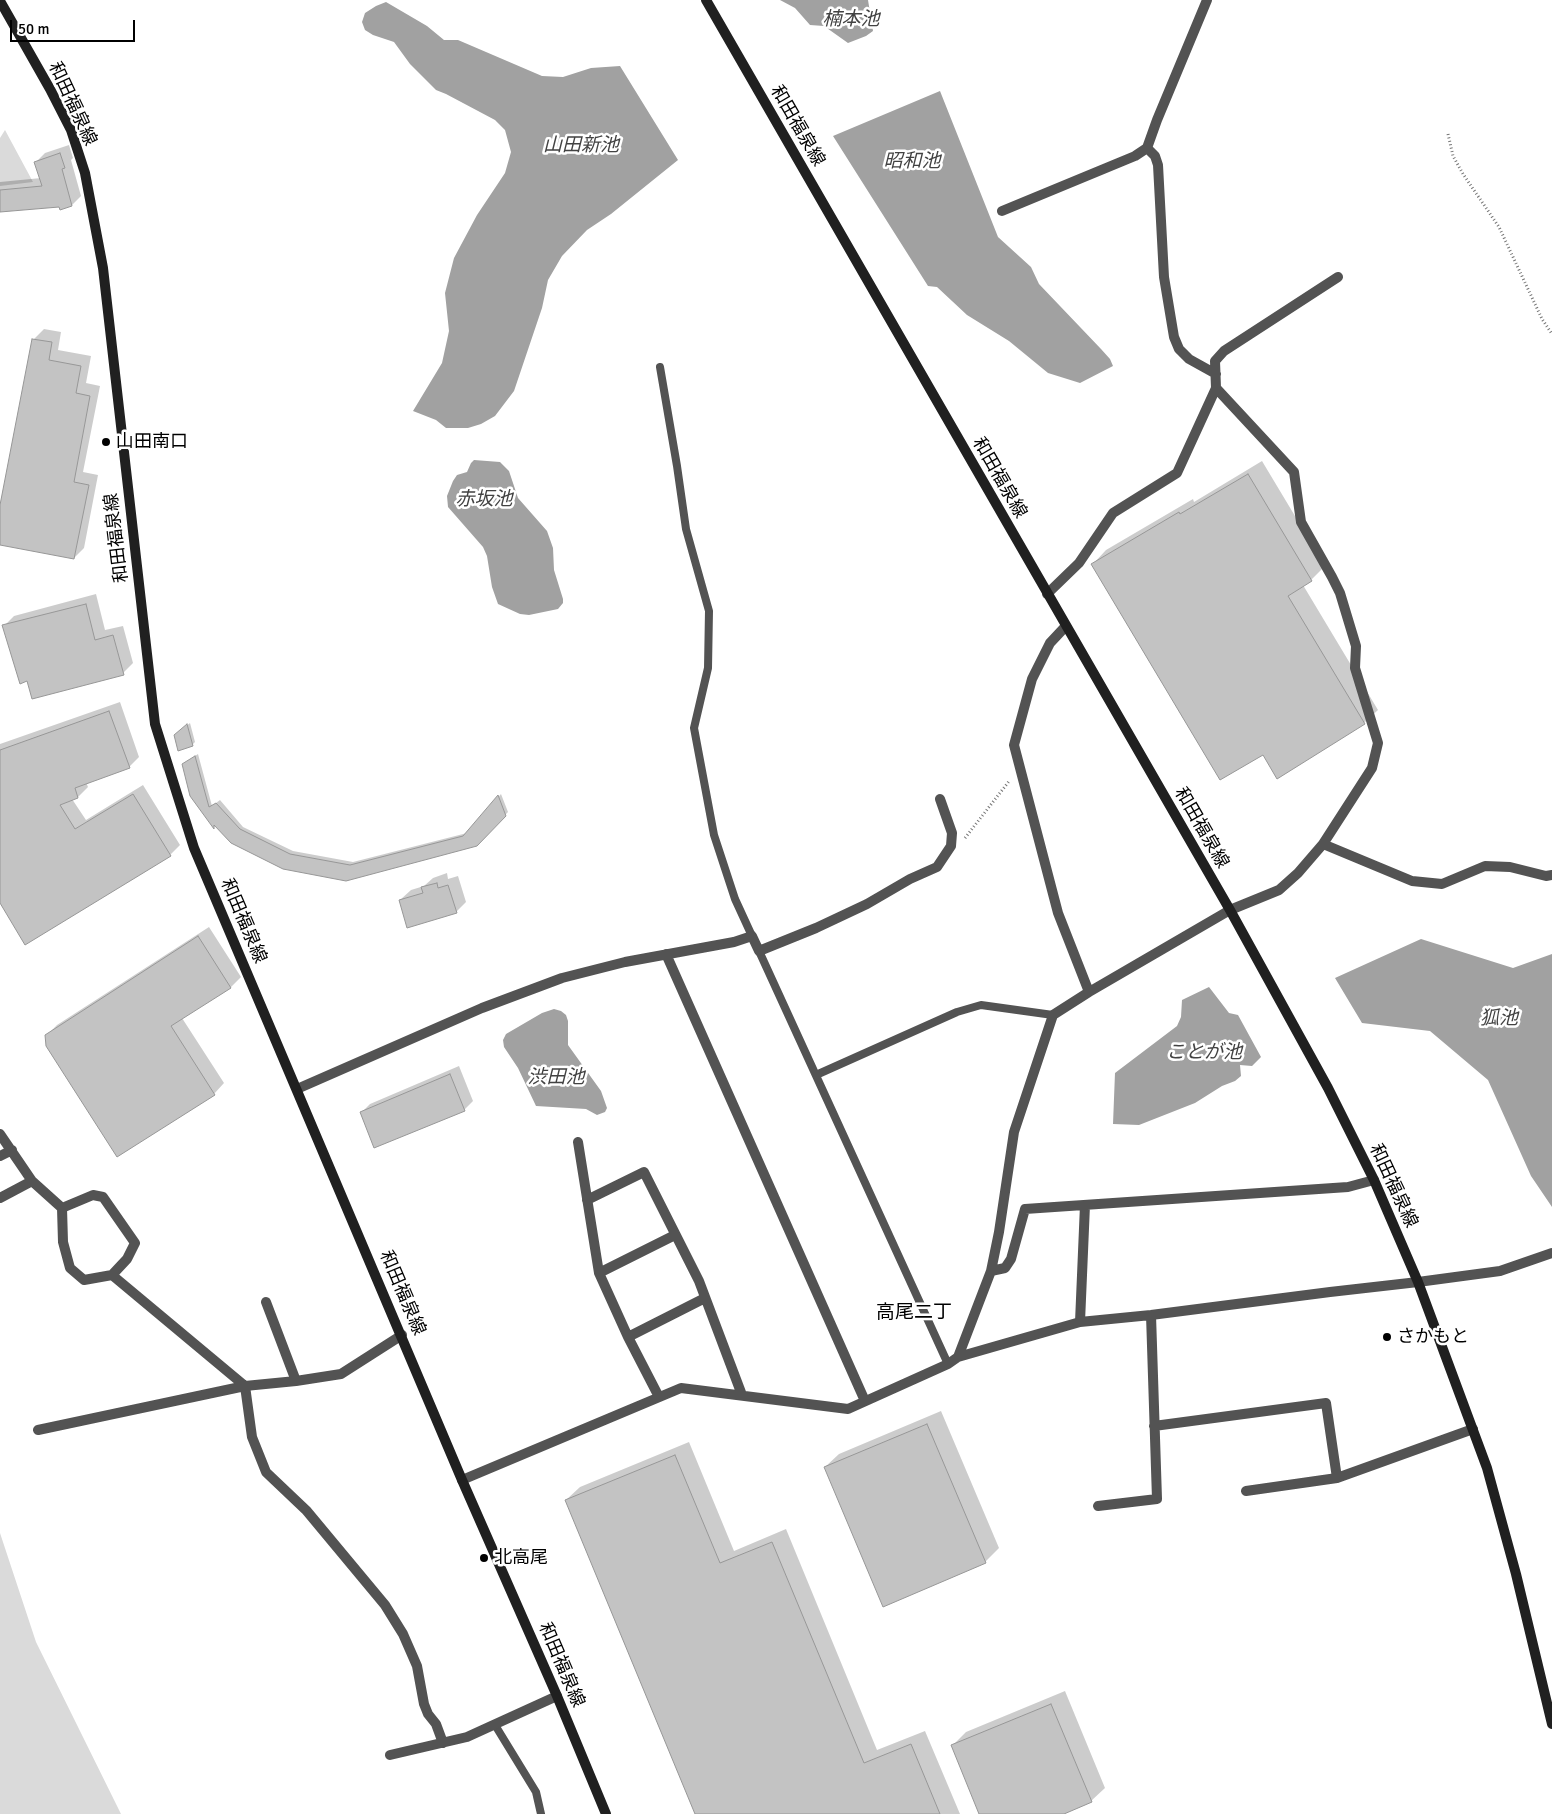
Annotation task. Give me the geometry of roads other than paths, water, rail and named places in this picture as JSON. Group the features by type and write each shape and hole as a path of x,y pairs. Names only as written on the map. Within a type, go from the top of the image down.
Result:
{"main road":[{"name":"和田福泉線","path":"706,0 1230,910 1328,1088 1374,1180 1418,1282 1487,1468 1516,1574 1552,1724"},
{"name":"和田福泉線","path":"0,1 71,130 85,173 103,268 155,724 194,848 606,1814"}],"street":[{"path":"1002,211 1135,156 1147,148 1207,0"},
{"path":"1147,148 1155,156 1158,165 1164,277 1174,337 1179,349 1189,359 1216,374"},
{"path":"1047,594 1079,563 1113,513 1177,473 1216,388 1215,361 1224,351 1338,277"},
{"path":"958,1357 991,1271 999,1232 1014,1132 1053,1015 1230,910 1279,890 1298,873 1322,844 1372,768 1378,742 1355,668 1356,646 1340,593 1301,522 1294,472 1216,388"},
{"path":"1066,627 1050,643 1032,679 1014,745 1058,913 1089,992"},
{"path":"297,1089 482,1008 571,976 666,954 734,942 752,936 759,951 816,928 867,904 910,879 937,867 951,846 952,833 940,799"},
{"path":"1322,844 1412,881 1442,884 1485,866 1510,867 1546,876 1552,874"},
{"path":"666,954 865,1401"},
{"path":"0,1134 32,1181 62,1208 63,1242 70,1268 84,1280 112,1275 127,1259 135,1243 103,1197 93,1195 62,1208"},
{"path":"578,1142 599,1273 628,1337 659,1397"},
{"path":"0,1156 12,1150"},
{"path":"588,1200 644,1172 699,1281 742,1395"},
{"path":"991,1271 1005,1268 1011,1259 1026,1209 1348,1187 1374,1180"},
{"path":"0,1198 32,1181"},
{"path":"1080,1322 1086,1204"},
{"path":"599,1273 675,1235"},
{"path":"462,1480 681,1388 848,1409 948,1364 958,1357 1080,1322 1418,1282 1500,1270 1552,1253"},
{"path":"112,1275 245,1386 252,1437 266,1472 306,1510 389,1612 403,1634 417,1666 424,1704 428,1714 436,1724 443,1743"},
{"path":"628,1337 705,1298"},
{"path":"266,1302 296,1381"},
{"path":"1098,1506 1157,1499 1151,1315"},
{"path":"38,1430 245,1386 341,1374 402,1335"},
{"path":"1154,1426 1326,1403 1337,1478"},
{"path":"1246,1491 1337,1478 1473,1429"},
{"path":"390,1755 467,1737 557,1696"}],"lane":[{"path":"660,367 686,529 709,611 708,668 694,728 714,836 735,899 752,936"},
{"path":"759,951 948,1364"},
{"path":"816,1075 957,1012 981,1005 1053,1015"},
{"path":"494,1725 536,1792 541,1814"}],"water":[{"name":"楠本池","path":"780,0 868,0 873,31 848,43 824,26 810,25 795,8"},
{"name":"山田新池","path":"386,2 427,26 444,40 458,40 542,76 563,77 591,68 620,66 678,160 611,214 587,230 562,256 548,280 542,308 514,391 495,416 481,424 468,428 446,428 436,420 413,411 442,363 449,331 445,293 454,258 477,215 505,173 511,152 505,130 495,120 436,90 410,64 394,42 373,35 365,30 362,22 365,13"},
{"name":"昭和池","path":"940,91 998,237 1031,267 1039,284 1101,349 1110,359 1113,366 1080,383 1048,373 1009,341 967,315 937,287 928,286 833,136"},
{"name":"赤坂池","path":"474,460 500,462 509,471 518,498 547,531 553,548 554,570 563,599 563,603 558,609 529,615 520,614 498,604 492,587 487,556 483,547 448,507 447,496 453,481 457,475 467,472"},
{"name":"狐池","path":"1421,939 1513,968 1552,954 1552,1207 1531,1176 1488,1080 1430,1031 1362,1023 1335,978"},
{"name":"ことが池","path":"1209,987 1229,1013 1238,1015 1261,1057 1252,1066 1240,1065 1241,1076 1195,1103 1139,1125 1113,1124 1115,1073 1177,1026 1181,1017 1182,1000"},
{"name":"渋田池","path":"554,1009 566,1015 568,1021 568,1045 601,1091 607,1108 605,1112 597,1115 586,1109 536,1106 518,1068 504,1047 503,1040 506,1034 542,1013"}],"place":[{"name":"山田南口","path":"106,442"},
{"name":"さかもと","path":"1387,1337"},
{"name":"北高尾","path":"484,1558"}],"district":[{"name":"高尾二丁","path":"914,1313"}]}
